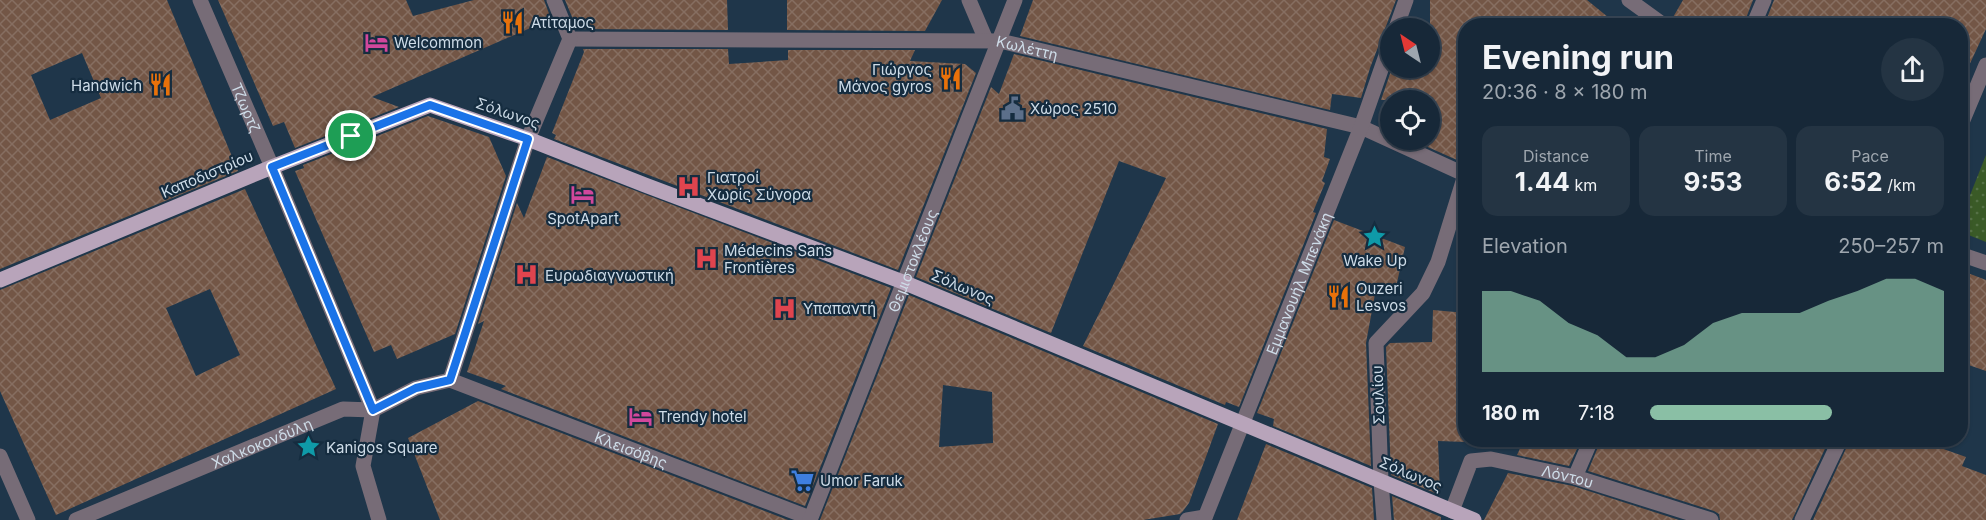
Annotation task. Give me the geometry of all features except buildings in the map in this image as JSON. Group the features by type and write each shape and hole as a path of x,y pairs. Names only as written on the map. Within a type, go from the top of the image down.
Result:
{"main road":[{"name":"Καποδιστρίου","path":"0,280 272,167 430,105"},
{"name":"Σόλωνος","path":"430,105 528,139 903,282 1474,520"}],"street":[{"name":"Τζωρτζ","path":"200,0 373,410"},
{"path":"450,380 528,139 570,39 554,0"},
{"path":"969,0 993,40"},
{"name":"Θεμιστοκλέους","path":"810,519 903,282 993,40 1015,0"},
{"path":"1400,18 1406,0"},
{"path":"1629,0 1654,18"},
{"path":"1756,18 1764,0"},
{"name":"Κωλέττη","path":"570,39 993,40 1361,127 1458,172"},
{"path":"1968,108 1986,65"},
{"name":"Εμμανουήλ Μπενάκη","path":"1205,519 1241,423 1361,127 1380,73"},
{"name":"Σουλίου","path":"1384,520 1376,342 1423,293 1438,262 1458,198"},
{"path":"1968,257 1986,263"},
{"name":"Χαλκοκονδύλη","path":"76,520 343,409 373,410 416,388 450,380"},
{"name":"Κλεισόβης","path":"450,380 810,519"},
{"path":"373,410 363,466 380,520"},
{"path":"1575,477 1588,447"},
{"path":"1802,520 1837,447"},
{"path":"0,456 28,520"},
{"name":"Λόντου","path":"1452,511 1472,462 1491,459 1575,477 1711,520"},
{"path":"1187,520 1205,519"}],"green space":[{"path":"1986,155 1986,242 1968,235 1968,200"}],"place":[{"name":"Ατίταμος","path":"513,22"},
{"name":"Welcommon","path":"376,42"},
{"name":"Γιώργος Μάνος gyros","path":"950,78"},
{"name":"Handwich","path":"160,85"},
{"name":"Χώρος 2510","path":"1012,108"},
{"name":"Γιατροί Χωρίς Σύνορα","path":"689,186"},
{"name":"SpotApart","path":"583,194"},
{"name":"Wake Up","path":"1375,236"},
{"name":"Médecins Sans Frontières","path":"706,259"},
{"name":"Ευρωδιαγνωστική","path":"527,275"},
{"name":"Ouzeri Lesvos","path":"1338,297"},
{"name":"Υπαπαντή","path":"785,308"},
{"name":"Trendy hotel","path":"640,416"},
{"name":"Kanigos Square","path":"308,447"},
{"name":"Umor Faruk","path":"802,480"}],"route":[{"path":"430,105 528,139 450,380 416,388 373,410 272,167 351,136 430,105"}]}
